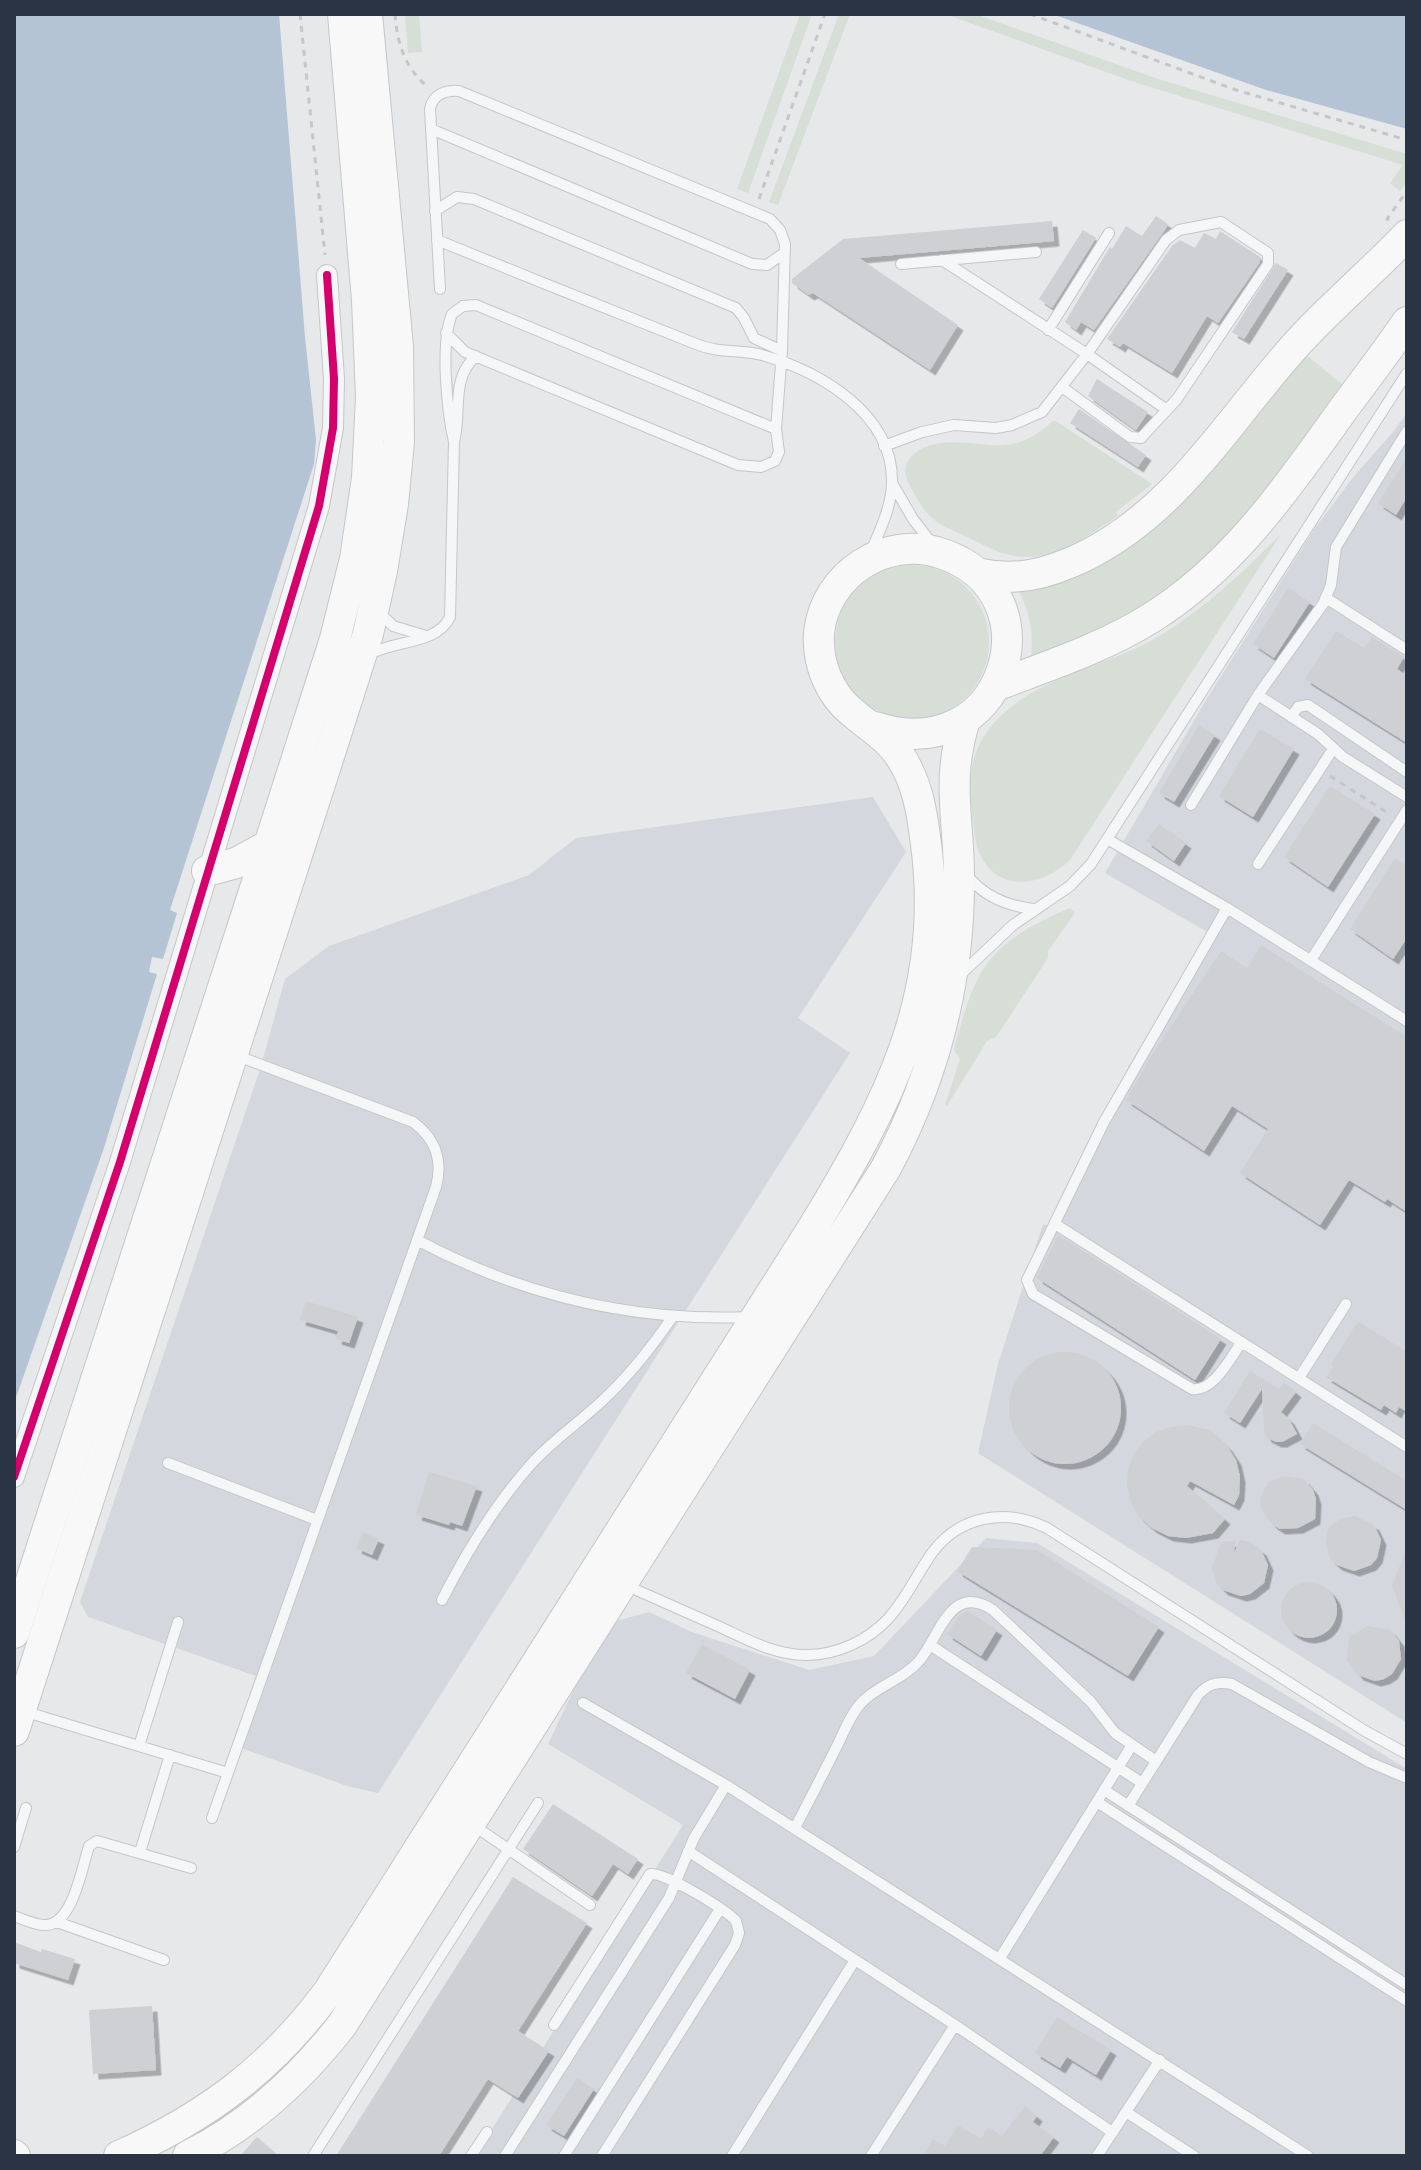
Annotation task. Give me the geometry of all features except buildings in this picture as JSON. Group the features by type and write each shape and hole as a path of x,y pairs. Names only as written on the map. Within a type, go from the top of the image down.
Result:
{"main road":[{"path":"17,1721 330,753 374,607 393,504 400,394 397,331 357,27"},
{"path":"14,1633 335,639 362,519 371,410 357,27"},
{"path":"977,573 996,598 1006,627 1005,657 987,699 965,720 921,735 905,735 875,727 850,711 840,701 825,675 819,646 822,617 834,590 854,569 866,561 902,549 939,552 977,573 992,577 1024,578 1055,570 1105,545 1138,523 1169,496 1399,229"},
{"path":"995,686 1121,635 1177,601 1201,581 1243,541 1279,498 1407,322"},
{"path":"330,753 321,748 318,735 333,683 335,639"},
{"path":"188,2156 255,2114 293,2081 327,2045 356,2005 874,1189 903,1137 938,1046 952,983 959,921 959,863 953,779 956,749 965,720"},
{"path":"119,2156 182,2125 224,2098 263,2067 313,2012 342,1971 839,1184 880,1110 914,1023 929,935 930,883 918,797 906,766 875,727"},
{"path":"207,871 236,863 269,845"},
{"path":"903,1137 893,1140 885,1132 899,1105 920,1048 926,1012 926,961"}],"street":[{"path":"14,1477 120,1162 319,506 327,471 334,402 327,275"}],"lane":[{"path":"440,289 431,129 431,104 439,95 459,91 770,219 783,236 784,253 782,356 776,429 779,452 775,461 761,467 746,468 476,356 458,347 446,333"},
{"path":"431,129 752,264 767,265 784,253"},
{"path":"435,211 457,197 474,199 736,308 750,334 840,391 871,422 884,446 892,483 913,519 939,552"},
{"path":"884,446 922,432 954,425 996,428 1012,425 1042,412 1087,354 1169,236 1179,230 1217,222 1229,225 1268,253 1268,264 1167,410 1144,436 1137,440 1062,387"},
{"path":"1048,330 1109,233"},
{"path":"437,240 707,349 782,356"},
{"path":"901,264 1036,252"},
{"path":"942,260 1167,410"},
{"path":"454,442 449,416 446,333 452,314 457,309 476,305 776,429"},
{"path":"740,352 748,345 750,334"},
{"path":"359,661 381,648 443,628 451,610 454,442 459,383 464,368 476,356"},
{"path":"952,983 1034,909 1082,876 1407,373"},
{"path":"1191,805 1258,695 1326,598 1336,547 1407,431"},
{"path":"866,561 882,523 892,483"},
{"path":"1326,598 1407,650"},
{"path":"374,607 393,626 426,636"},
{"path":"1258,695 1407,797"},
{"path":"1291,717 1298,707 1308,705 1407,772"},
{"path":"1258,864 1333,749"},
{"path":"1311,960 1407,810"},
{"path":"1107,839 1227,908 1407,1021"},
{"path":"959,863 982,891 998,901 1034,909"},
{"path":"1227,908 1104,1122 1028,1274 1028,1285 1038,1297 1192,1389 1202,1390 1210,1384 1242,1342"},
{"path":"212,1818 436,1187 439,1166 434,1146 413,1122 233,1054"},
{"path":"1055,1224 1407,1447"},
{"path":"417,1240 482,1272 552,1296 624,1311 673,1316 755,1317"},
{"path":"1299,1378 1346,1304"},
{"path":"442,1600 489,1519 522,1475 555,1440 628,1375 673,1316"},
{"path":"168,1463 317,1520"},
{"path":"623,1585 763,1647 792,1654 822,1654 852,1645 877,1629 898,1607 939,1544 959,1528 996,1516 1022,1518 1047,1528 1365,1731 1407,1754"},
{"path":"795,1828 861,1703 911,1669 950,1612 960,1604 971,1601 983,1604 1091,1702 1115,1733 1156,1761"},
{"path":"139,1746 178,1622"},
{"path":"930,1645 1142,1783"},
{"path":"1128,1806 1198,1695 1213,1683 1222,1682 1232,1684 1369,1762 1407,1778"},
{"path":"583,1703 795,1828 1308,2156"},
{"path":"17,1721 139,1746 228,1773"},
{"path":"1000,1958 1132,1745"},
{"path":"140,1852 170,1755"},
{"path":"505,2156 676,1883 688,1851 726,1785"},
{"path":"1104,1790 1407,1985"},
{"path":"1097,1802 1407,2001"},
{"path":"313,2156 538,1803"},
{"path":"14,1847 26,1808"},
{"path":"471,1824 590,1905"},
{"path":"14,1916 45,1925 57,1922 66,1913 91,1844 101,1840 191,1868"},
{"path":"688,1851 955,2025 1112,2132"},
{"path":"554,2025 647,1877 658,1873 736,1921 738,1939 602,2156"},
{"path":"564,2156 720,1909"},
{"path":"57,1922 164,1960"},
{"path":"732,2156 855,1960"},
{"path":"871,2156 955,2025"},
{"path":"1097,2156 1160,2060"},
{"path":"1126,2112 1194,2156"},
{"path":"471,2156 487,2132"}],"path":[{"path":"300,14 327,275"},
{"path":"395,14 399,45 405,60 414,74 439,95"},
{"path":"754,212 825,14"},
{"path":"1030,14 1236,90 1407,140"},
{"path":"1399,229 1387,219 1407,191"},
{"path":"1320,769 1400,821"}],"shaded area":[{"path":"405,14 419,14 422,52 408,53"},
{"path":"800,14 812,14 748,193 737,189"},
{"path":"839,14 850,14 778,205 769,202"},
{"path":"945,14 975,14 1158,79 1407,154 1407,182 1400,191 1390,183 1403,165 1131,81"},
{"path":"1305,354 1349,390 1251,513 1184,579 1150,603 1091,634 1031,655 1030,621 1018,590 1051,585"},
{"path":"1407,413 1407,1723 978,1453 998,1364 1043,1224 1049,1226 1130,1064 1209,933 1105,873 1206,700 1315,528"},
{"path":"1054,420 1152,484 1116,512 1118,516 1065,548 1030,557 994,550 933,519 908,483 906,465 921,449 957,442 1013,444 1032,437"},
{"path":"1281,534 1070,860 1059,869 1034,880 1021,882 997,875 979,852 971,797 973,762 989,729 1005,712 1043,687 1149,642 1185,619 1251,564"},
{"path":"912,565 942,571 967,587 983,612 989,642 983,672 967,697 942,713 912,719 882,713 857,697 841,672 835,642 841,612 857,587 882,571"},
{"path":"873,797 906,852 798,1018 850,1053 378,1793 347,1786 233,1745 256,1676 88,1617 80,1602 261,1066 285,979 329,946 529,875 576,838"},
{"path":"1070,908 1075,913 1048,951 1048,958 996,1037 987,1041 945,1105 960,1059 954,1050 979,977 1003,946 1020,933"},
{"path":"986,1538 1037,1543 1407,1769 1407,2156 475,2156 683,1825 548,1744 594,1647 616,1621 649,1612 692,1632 809,1670 874,1656"}],"water":[{"path":"14,14 279,14 316,440 314,464 170,910 177,913 163,959 152,957 149,972 157,974 103,1151 14,1403"},
{"path":"1052,14 1407,14 1407,129 1266,90"}],"cycle path":[{"path":"14,1477 120,1162 319,506 333,428 334,379 327,275"}]}
